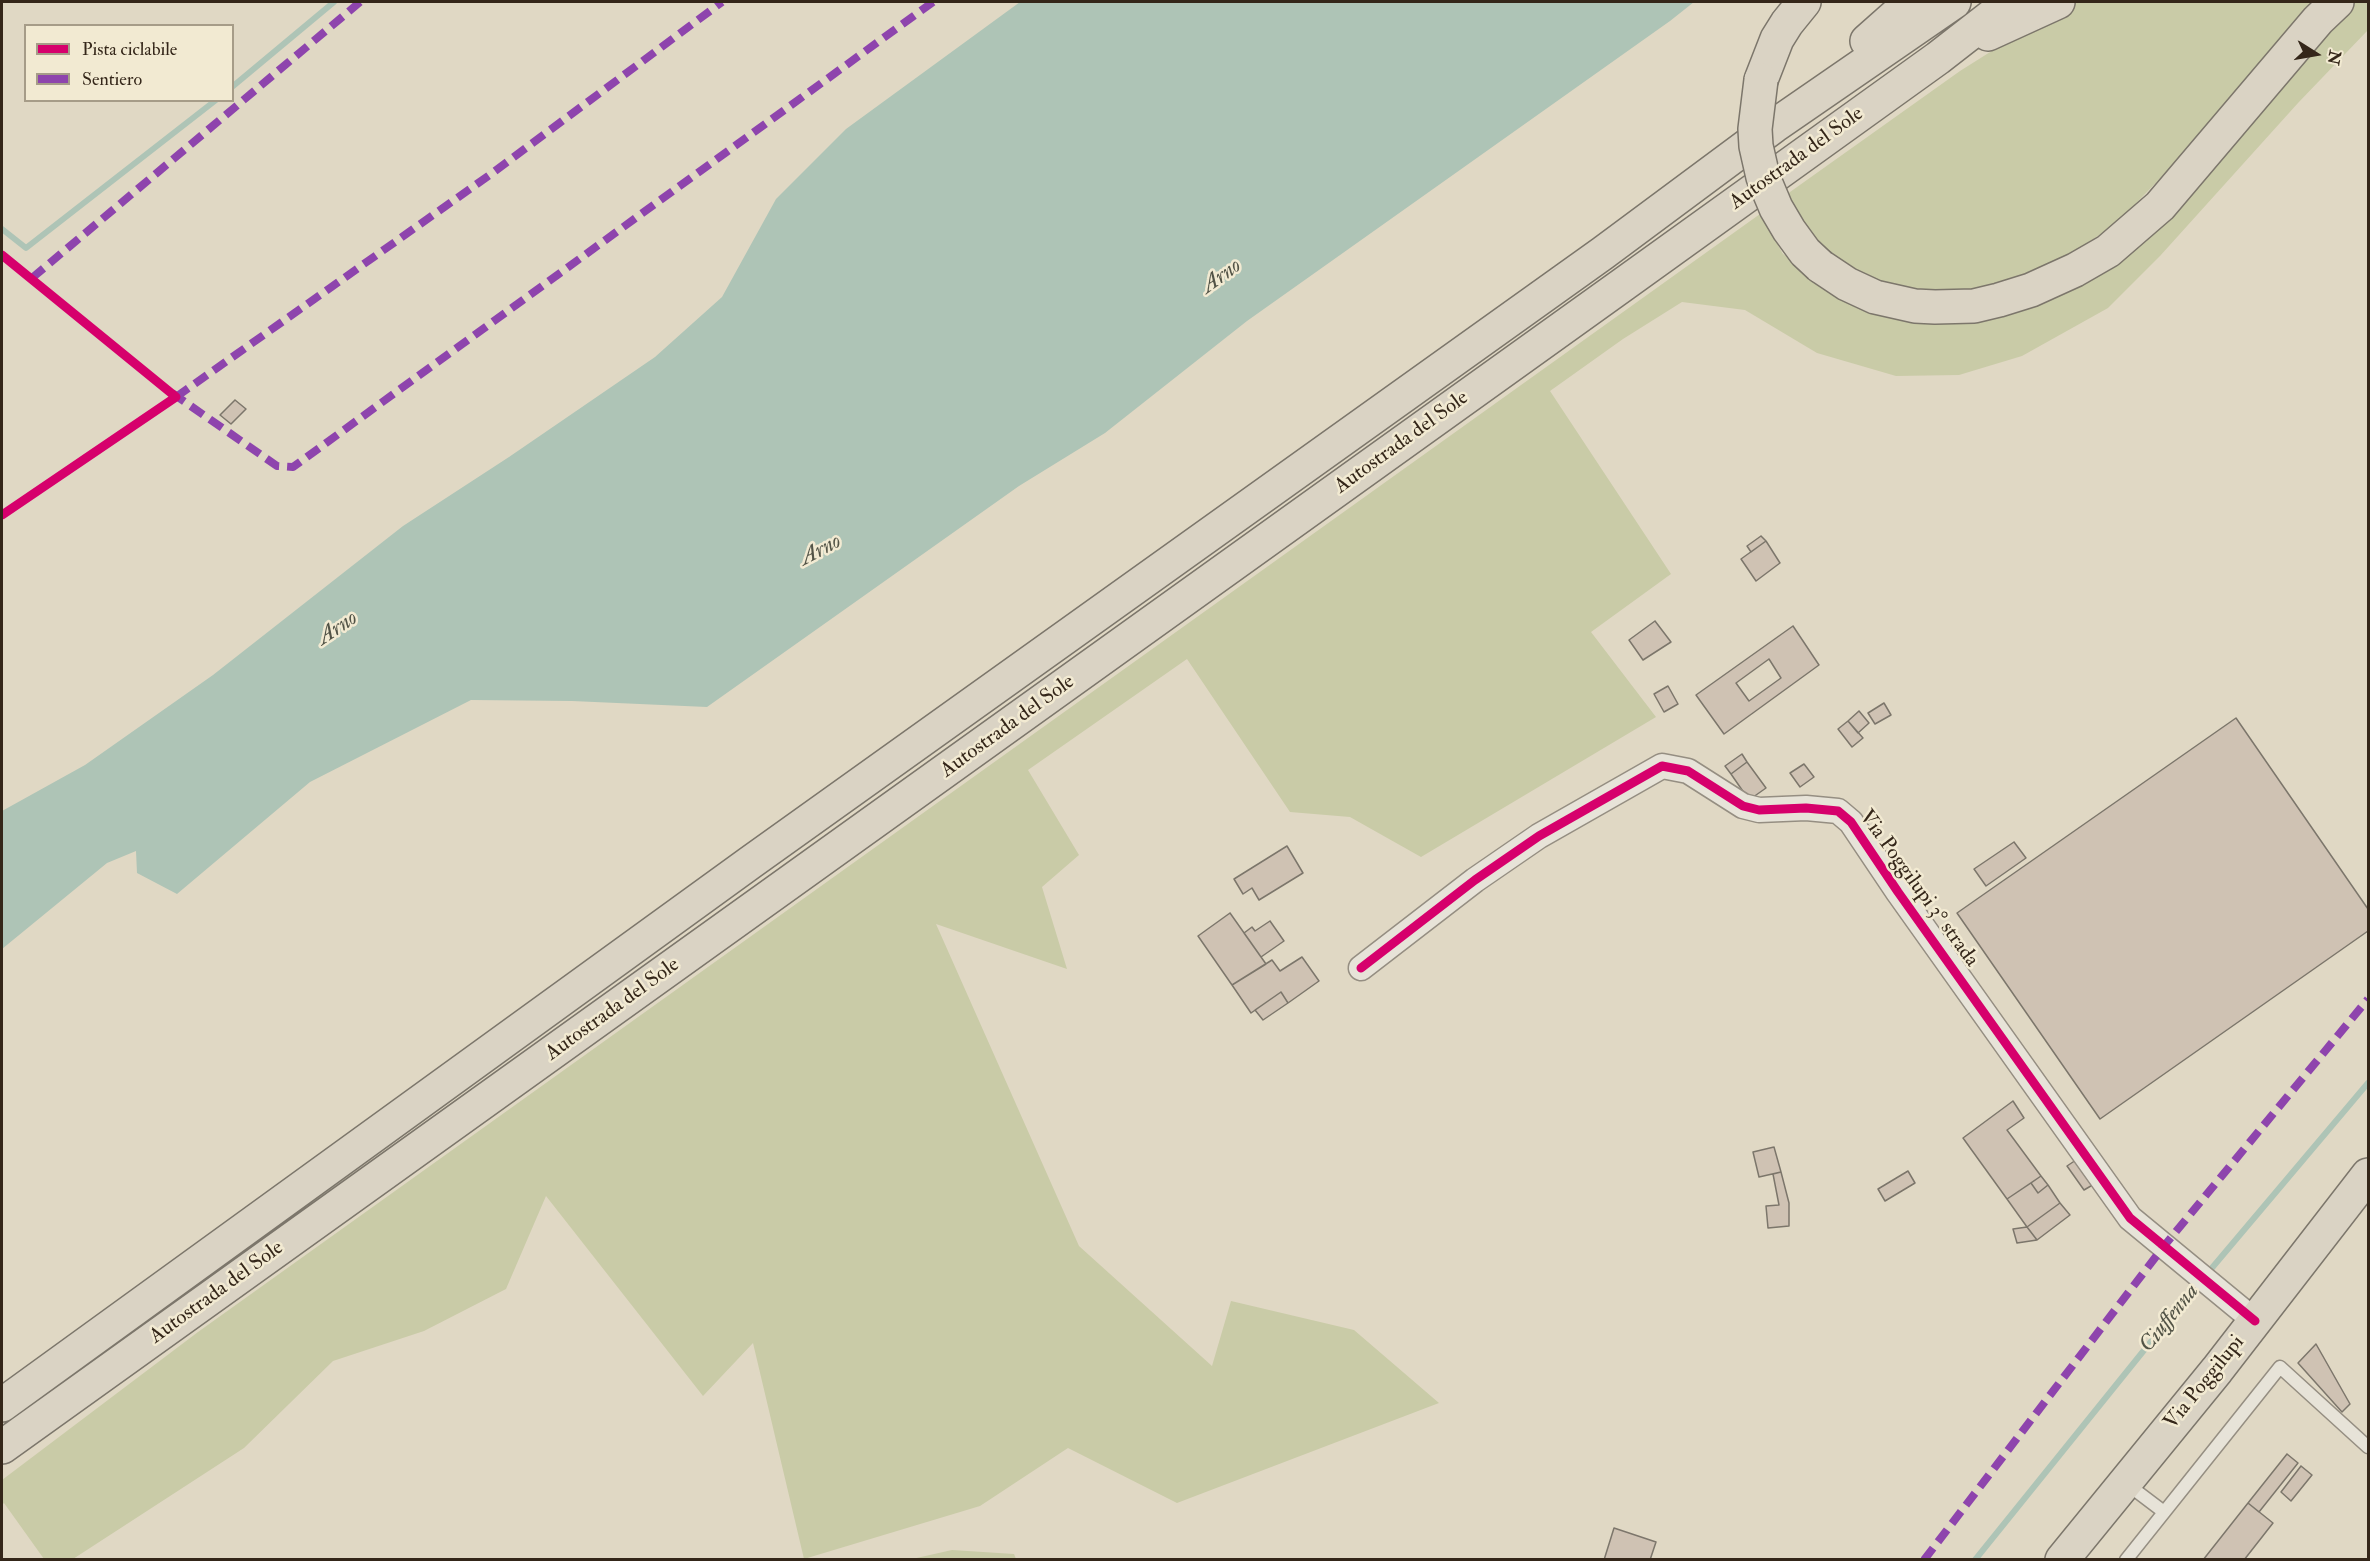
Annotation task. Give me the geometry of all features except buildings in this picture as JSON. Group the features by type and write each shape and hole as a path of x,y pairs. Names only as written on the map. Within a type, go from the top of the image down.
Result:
{"main road":[{"path":"1804,2 1787,22 1777,39 1761,80 1755,129 1756,146 1763,177 1785,225 1805,252 1820,266 1847,284 1875,297 1935,308 1974,306 2031,290 2075,270 2108,251 2160,206 2318,20 2337,2"},
{"path":"1774,126 1911,2"},
{"name":"Autostrada del Sole","path":"2,1405 751,862 1603,254 1774,126 1954,2"},
{"name":"Autostrada del Sole","path":"2,1447 1938,58 2010,2"},
{"path":"1938,58 2058,2"},
{"name":"Via Poggilupi","path":"2062,1560 2125,1482 2247,1313 2368,1175"}],"street":[{"name":"Via Poggilupi 3° strada","path":"1361,968 1475,880 1539,836 1662,766 1688,771 1743,806 1758,810 1806,808 1838,811 1851,822 1898,892 2130,1218 2247,1313"}],"lane":[{"path":"2126,1560 2280,1367 2368,1447"},
{"path":"2125,1482 2164,1512"}],"green space":[{"path":"2076,2 2318,2 2273,48 2172,166 2117,223 2059,262 1973,293 1923,295 1885,286 1839,263 1807,236 1783,197 1960,71 2052,13"},
{"path":"2354,2 2368,2 2368,30 2298,103 2160,256 2108,308 2022,356 1959,375 1896,376 1817,353 1745,310 1682,302 1623,339 1550,391 1671,574 1591,632 1656,717 1421,857 1350,817 1290,812 1187,659 1028,770 1079,855 1042,887 1067,969 936,924 1079,1246 1212,1366 1231,1301 1354,1330 1439,1403 1177,1503 1068,1448 980,1506 804,1559 753,1343 703,1396 546,1196 506,1289 424,1331 333,1361 244,1448 73,1559 44,1559 4,1503 2,1505 2,1480 198,1332 1760,214 1783,254 1832,291 2047,295 2279,83"},
{"path":"952,1550 1014,1554 1016,1559 912,1559"}],"water":[{"name":"Arno","path":"1020,2 1694,2 1247,321 1105,433 1019,486 707,707 572,701 471,700 310,782 177,894 137,873 136,851 107,863 2,949 2,811 85,765 213,675 403,526 655,357 722,297 776,199 846,129"}],"waterway":[{"path":"234,85 334,2"},
{"path":"2,229 26,248 213,102"},
{"name":"Ciuffenna","path":"2206,1275 2368,1083"},
{"name":"Ciuffenna","path":"1975,1560 2199,1282"}],"marked path":[{"path":"32,278 360,2"},
{"path":"176,397 491,174 722,2"},
{"path":"172,393 277,466 293,467 933,2"},
{"path":"1924,1560 2164,1246 2368,999"}],"cycle path":[{"path":"2,255 176,397 2,515"},
{"path":"1361,968 1475,880 1539,836 1662,766 1688,771 1743,806 1759,810 1806,808 1838,811 1851,822 1898,892 2130,1218 2255,1321"}]}
